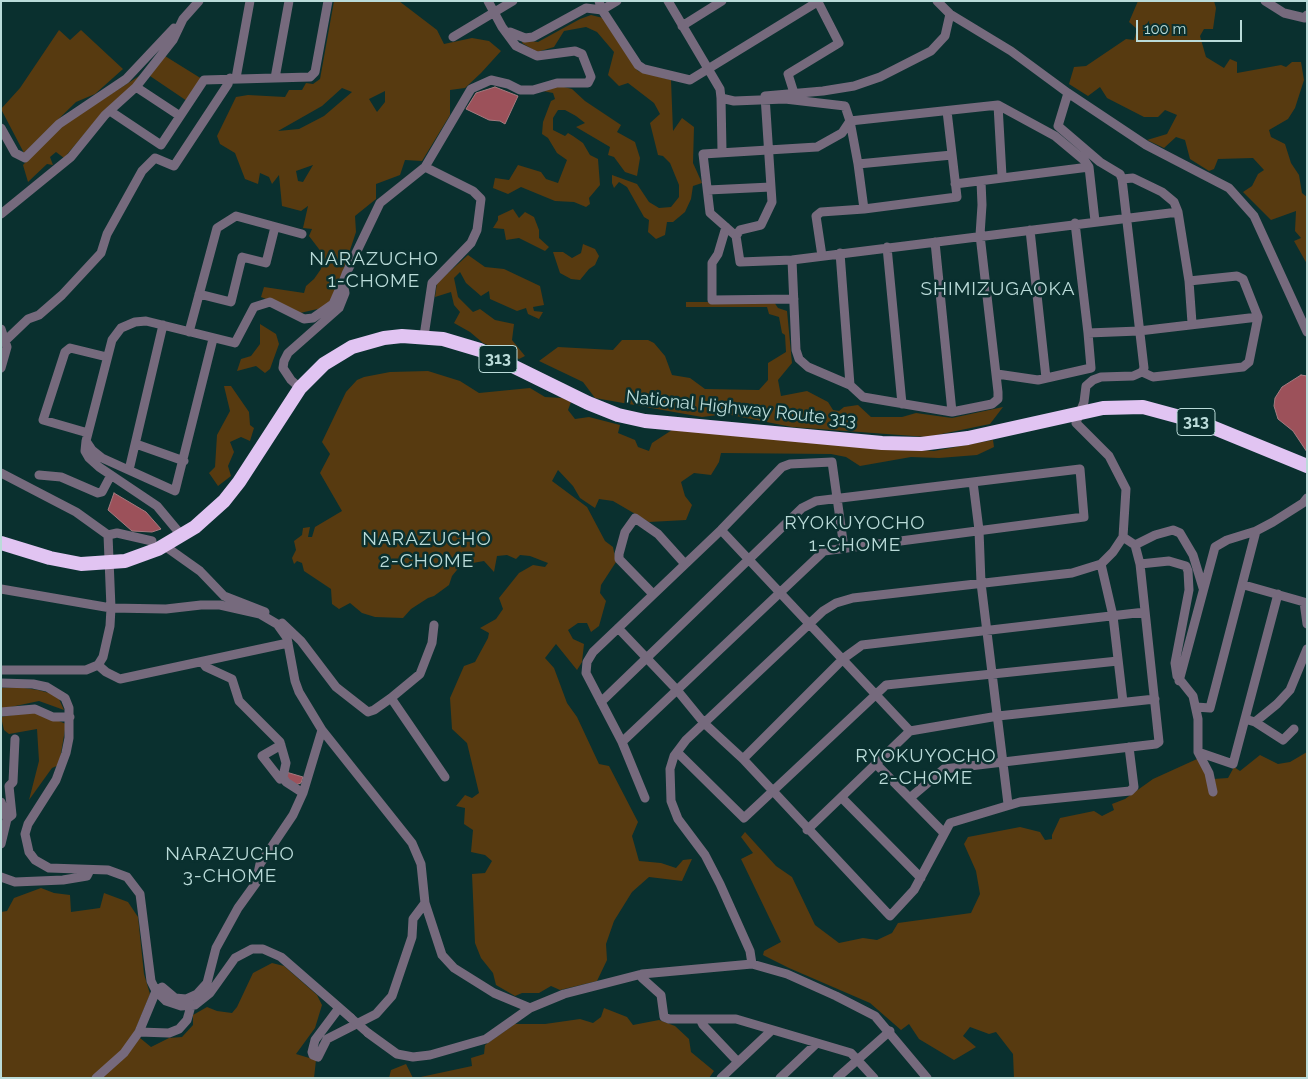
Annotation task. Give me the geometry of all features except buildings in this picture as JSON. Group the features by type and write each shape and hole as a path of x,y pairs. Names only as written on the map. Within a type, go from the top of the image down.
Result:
{"highway":[{"name":"National Highway Route 313","path":"1,543 67,562 110,563 143,556 182,536 210,515 239,482 300,388 324,364 352,347 384,338 424,336 443,339 480,350 588,403 618,415 645,421 882,443 921,444 968,438 1079,412 1103,408 1128,407 1158,410 1202,424 1307,466"}],"street":[{"path":"1,214 71,157 110,111 136,87 172,40 183,19 199,1"},
{"path":"155,158 174,166 233,78 250,1"},
{"path":"275,78 289,1"},
{"path":"5,341 28,319 39,315 62,295 101,252 107,234 142,170 155,158 204,80 310,77 315,72 328,1"},
{"path":"300,388 291,380 283,368 288,353 335,313 342,302 346,274 380,203 425,167 471,89 491,80 508,84 520,90 533,90 557,83 588,83 591,77 582,54 575,51 537,56 516,46 488,1"},
{"path":"453,37 513,1"},
{"path":"507,33 510,32 525,38 533,37 586,8 617,1"},
{"path":"668,1 720,89 722,98 722,151"},
{"path":"682,26 722,1"},
{"path":"937,1 950,14 1011,51 1068,93 1146,145 1229,188 1254,216 1307,332"},
{"path":"1266,1 1284,13 1305,18 1307,15"},
{"path":"601,6 638,65 644,69 690,80 708,71 818,2 839,43 788,74 794,93"},
{"path":"736,236 740,230 761,225 772,202 765,96 823,91 854,86 880,77 923,56 941,42 950,14"},
{"path":"1,128 15,153 25,158 59,124 126,79 174,28 178,29"},
{"path":"136,87 180,116"},
{"path":"752,964 750,952 720,884 705,855 678,819 671,801 670,769 677,752 686,740 809,624 836,603 853,598 1072,573 1101,564 1114,552 1123,536 1126,488 1109,456 1078,428 1076,423 1086,386 1093,380 1101,377 1133,376 1142,372 1144,368 1122,179 1120,174 1100,162 1058,126 1068,93"},
{"path":"722,98 734,101 785,99 844,106 850,121 864,209"},
{"path":"850,121 998,106 1054,136 1084,161 1089,167 1095,221"},
{"path":"998,106 1002,176"},
{"path":"110,111 162,145"},
{"path":"822,256 816,216 821,212 957,198 946,111"},
{"path":"850,121 842,133 817,147 722,151 703,154 710,213 736,236 740,262 792,260 1075,223 1178,212"},
{"path":"858,164 952,155"},
{"path":"424,336 432,283 472,243 477,230 481,199 473,191 425,167"},
{"path":"955,184 1002,176 1089,167"},
{"path":"1122,179 1133,178 1162,192 1174,202 1178,212 1189,281 1192,323"},
{"path":"792,260 799,359 808,367 850,385 863,397 952,412 992,404 998,399 980,235 981,181"},
{"path":"708,190 771,187"},
{"path":"189,332 217,228 236,216 302,234"},
{"path":"996,374 1038,380 1091,368 1075,223"},
{"path":"199,294 231,302 242,257 266,263 275,227"},
{"path":"726,227 718,254 712,264 712,300 794,299"},
{"path":"1030,230 1046,378"},
{"path":"935,242 952,412"},
{"path":"887,247 902,404"},
{"path":"840,254 850,385"},
{"path":"1142,372 1154,378 1243,367 1249,362 1258,317 1243,279 1237,276 1189,281"},
{"path":"182,536 157,506 111,475 89,458 85,451 112,340 128,324 146,321 235,343 254,307 270,302 304,319 313,318 333,304 340,288 344,286"},
{"path":"1088,333 1139,331 1192,323 1258,317"},
{"path":"129,470 163,325"},
{"path":"1,329 7,347 1,368"},
{"path":"107,357 70,348 65,352 43,420 87,437 92,450 102,458 175,492 213,339"},
{"path":"136,444 184,461"},
{"path":"645,798 622,742 586,673 587,662 593,652 721,530 775,473 790,464 832,462 844,548"},
{"path":"602,702 802,508 816,501 1080,469 1084,517 824,551 622,742"},
{"path":"1,473 76,512 108,535 117,533 152,541"},
{"path":"39,475 61,477 98,493 102,492 111,475"},
{"path":"973,482 979,530 981,584 1008,804"},
{"path":"1179,681 1215,547 1227,540 1256,531 1295,508 1307,498"},
{"path":"653,594 619,559 621,543 625,532 635,518 658,534 685,564"},
{"path":"721,530 876,692 910,731"},
{"path":"1135,546 1155,535 1173,530 1180,532 1193,555 1204,589"},
{"path":"1196,707 1210,708 1244,585 1256,531"},
{"path":"1,670 86,670 98,665 103,657 110,626 108,535"},
{"path":"911,797 944,769 1156,744 1159,742 1140,564 1135,546 1123,536"},
{"path":"169,549 200,571 224,596 256,606 278,619 301,641 336,687 368,712 391,698 420,674 432,643 434,625"},
{"path":"1140,564 1169,561 1186,566 1188,571 1189,590 1175,663 1179,681 1193,696 1196,707 1198,752 1209,774 1213,792"},
{"path":"1101,564 1112,616 1123,702"},
{"path":"1244,585 1304,602 1307,624"},
{"path":"1,588 111,608 166,609 220,605 260,614 283,630 288,644 295,681 322,730 412,843 421,864 425,903 442,955 454,968 494,993 530,1008"},
{"path":"1198,752 1233,764 1278,594"},
{"path":"743,759 844,658 862,645 1145,612"},
{"path":"618,628 677,690 704,723 773,790 807,830 890,916 914,890 922,878 950,824 1008,804 1130,791 1134,787 1129,747"},
{"path":"98,665 106,672 120,679 288,644"},
{"path":"1255,722 1277,704 1290,690 1307,649"},
{"path":"677,752 744,818 876,692 886,686 1118,661"},
{"path":"203,663 206,667 232,678 239,700 255,718 262,721 281,745 286,763 283,777 286,782 302,793"},
{"path":"1,684 33,684 58,692 65,698 69,708 70,738 62,766 48,796 28,824 26,842 29,852 42,865 57,870 108,870 127,877 140,894 151,981 156,991 166,1001 174,1005 191,1006 202,1001 235,958 252,948 262,949 281,957 389,1050 413,1057 486,1039 530,1008 564,994 642,974 752,964 774,969 836,996 875,1016 927,1078"},
{"path":"391,698 444,777"},
{"path":"807,830 877,765 910,731 998,716 1155,699"},
{"path":"1,712 35,709 53,717 70,717"},
{"path":"1245,719 1255,722 1283,740 1294,729"},
{"path":"96,1078 124,1053 139,1032 156,991 162,987 175,998 186,999 197,994 207,983 216,948 238,908 256,883 260,864 293,815 322,730"},
{"path":"7,819 12,815 9,786 13,782 15,739"},
{"path":"281,745 262,756 280,779 283,777"},
{"path":"877,765 911,797 944,833"},
{"path":"842,798 922,878"},
{"path":"1,802 7,819 1,844"},
{"path":"1,877 15,882 64,880 87,876 90,870"},
{"path":"339,1008 315,1040 313,1056 318,1057 327,1039 376,1014 392,996 412,937 413,919 425,903"},
{"path":"642,974 642,978 660,995 664,1017 669,1019 736,1019 852,1053 874,1078"},
{"path":"139,1032 169,1033 179,1029 187,1020 191,1006"},
{"path":"700,1019 703,1025 738,1062"},
{"path":"721,1078 772,1030"},
{"path":"837,1078 890,1032"},
{"path":"780,1078 817,1044"}],"shaded area":[{"path":"334,1 399,1 437,30 444,44 472,38 489,41 501,51 465,88 450,90 450,115 422,161 405,160 400,175 376,184 376,199 355,216 356,232 337,289 329,303 322,308 300,313 261,297 264,287 304,293 306,286 321,269 322,253 309,236 312,229 303,228 308,206 301,211 282,206 279,175 272,184 269,177 260,173 258,184 245,179 235,153 220,144 217,136 236,97 248,95 285,97 289,90 302,90 306,83 313,84 320,79","holes":["342,88 352,92 324,116 299,129 278,131 322,106","385,91 385,102 377,112 369,99","313,165 303,182 298,181 296,171"]},
{"path":"1138,1 1214,1 1216,8 1213,29 1204,29 1200,36 1206,57 1224,68 1230,59 1237,62 1237,73 1281,65 1286,67 1292,62 1301,62 1304,80 1295,108 1288,119 1269,130 1271,137 1285,144 1291,163 1299,175 1302,193 1307,197 1307,264 1294,241 1301,238 1295,231 1296,211 1271,220 1243,192 1252,186 1258,174 1264,170 1253,158 1218,159 1214,169 1209,171 1190,159 1185,140 1176,137 1164,148 1147,140 1167,134 1177,115 1165,110 1158,117 1144,117 1107,98 1100,87 1088,96 1069,84 1074,67 1086,66 1126,39 1134,40 1137,29 1129,22"},
{"path":"591,15 603,18 638,71 671,80 673,131 682,118 694,127 693,163 702,183 693,186 691,199 685,212 673,222 667,222 665,235 656,239 648,232 649,220 644,217 627,187 619,182 614,188 612,183 612,175 637,184 649,202 659,208 671,207 679,197 679,185 670,163 663,156 658,155 650,123 660,114 654,103 628,83 619,86 608,75 614,52 597,32 586,27 564,31 554,47 537,52 522,43 523,40 538,42"},
{"path":"59,30 70,40 81,30 123,69 95,94 76,102 24,153 1,109 20,88"},
{"path":"165,56 202,79 187,101 150,76"},
{"path":"144,73 133,87 102,113 64,158 56,152 50,157 53,165 47,164 28,182 23,165 59,127"},
{"path":"560,86 572,89 585,101 621,125 617,132 635,142 640,158 637,176 625,172 614,157 608,155 610,147 576,127 585,123 565,110 558,110 553,118 553,130 565,136 568,133 573,136 583,143 590,155 598,159 600,185 589,198 590,204 586,207 574,202 555,201 521,187 508,194 493,188 495,178 509,180 518,165 541,172 546,179 558,183 567,160 557,153 548,138 542,134 543,122 551,101 555,99 553,93 543,91"},
{"path":"495,87 518,96 505,124 500,121 489,120 466,109 476,93"},
{"path":"513,209 519,218 525,212 534,217 539,230 539,238 549,247 545,251 519,238 506,240 504,229 493,228 498,220 498,216"},
{"path":"583,244 595,249 599,256 595,265 580,280 571,279 560,273 553,252 563,252 572,258 581,253"},
{"path":"468,255 485,267 504,269 540,286 544,305 533,307 534,311 543,312 539,319 528,314 526,308 517,311 490,299 489,291 481,296 466,283 460,272 454,278 458,297 473,312 480,309 495,320 514,324 512,340 525,356 519,359 483,343 470,332 454,323 460,312 454,305 451,292 435,297 437,283"},
{"path":"686,302 774,302 778,308 787,311 792,363 778,380 781,396 807,391 828,402 833,410 839,411 844,407 858,405 871,417 902,417 916,413 952,418 1003,407 990,424 927,437 792,427 726,414 702,417 595,398 583,382 539,361 558,347 613,350 622,340 648,340 654,343 665,356 672,375 690,378 705,389 759,390 768,380 768,363 786,352 785,335 782,333 779,317 769,314 767,307 686,307"},
{"path":"260,324 276,334 279,344 270,369 265,373 256,366 237,371 241,359 251,356 260,344"},
{"path":"428,371 460,381 479,393 530,388 545,397 562,398 571,402 568,410 575,419 589,417 620,425 618,433 635,440 638,447 649,451 652,443 672,430 934,451 993,440 994,447 977,455 939,458 911,457 860,466 846,457 831,454 721,453 719,462 711,475 694,473 681,482 685,496 692,505 686,520 649,522 613,501 599,499 595,508 580,498 573,486 558,470 552,481 587,507 605,541 613,547 616,562 601,585 600,593 606,601 599,626 591,632 587,623 578,623 568,630 573,639 584,644 582,662 577,670 556,644 545,658 554,668 567,703 577,717 599,764 609,766 638,822 632,836 639,861 661,863 676,868 683,860 692,859 682,881 649,877 632,892 614,921 606,944 607,960 597,981 560,990 551,986 539,993 522,993 515,996 496,985 493,973 481,958 475,943 472,874 485,873 492,861 485,855 471,852 473,830 464,824 465,808 456,806 465,795 472,798 479,793 467,743 452,729 450,698 464,666 475,662 488,638 489,633 480,628 496,619 503,609 499,598 519,573 533,565 545,567 548,563 530,556 520,555 516,559 507,555 497,556 494,572 484,561 461,565 452,576 449,585 411,609 403,618 375,617 362,613 350,603 339,609 332,604 331,589 304,571 302,563 297,561 294,564 292,558 296,550 294,541 302,535 303,528 310,527 308,537 312,537 315,527 342,511 320,473 330,454 322,442 346,392 357,380 364,377 390,372"},
{"path":"1301,375 1307,376 1307,452 1293,431 1278,419 1274,406 1275,398 1282,387"},
{"path":"224,386 231,386 249,412 250,425 254,428 250,441 241,437 230,442 234,452 228,466 231,476 218,486 209,473 215,467 217,435 230,411"},
{"path":"114,493 146,512 161,529 152,532 132,531 108,510"},
{"path":"17,687 53,694 59,699 64,710 39,701 1,709 1,688"},
{"path":"35,711 66,724 59,765 52,768 29,800 39,761 37,729 9,734 4,730 1,717"},
{"path":"1307,752 1307,1078 1014,1078 1013,1054 996,1032 989,1034 970,1027 963,1036 976,1047 954,1060 919,1039 909,1024 901,1030 870,1003 763,955 764,951 781,942 741,859 753,853 741,837 745,832 776,866 792,877 815,925 839,943 863,938 877,940 892,933 898,923 971,913 980,894 976,871 964,844 968,837 1020,827 1040,832 1045,840 1052,839 1060,818 1094,811 1102,816 1114,810 1112,804 1125,799 1153,779 1197,759 1213,779 1228,778 1234,767 1240,771 1260,755 1278,764 1290,762"},
{"path":"286,772 303,777 301,783 295,785 287,781"},
{"path":"41,888 54,893 70,895 71,912 100,908 104,893 128,902 138,917 144,974 150,994 134,1033 151,1047 169,1038 182,1037 193,1025 193,1015 207,1007 217,1011 232,1013 237,1007 253,973 272,963 284,966 317,995 322,1005 315,1028 296,1054 316,1060 314,1078 1,1078 1,912 7,911 14,898"},
{"path":"604,1008 627,1017 633,1025 659,1020 675,1026 689,1039 691,1052 714,1071 709,1078 416,1078 472,1066 471,1058 484,1054 485,1045 515,1024 545,1024 580,1019 593,1023 601,1017"},
{"path":"406,1064 413,1078 389,1078 391,1070"}],"district":[{"name":"NARAZUCHO 1-CHOME","path":"374,270"},
{"name":"SHIMIZUGAOKA","path":"998,289"},
{"name":"RYOKUYOCHO 1-CHOME","path":"855,534"},
{"name":"NARAZUCHO 2-CHOME","path":"427,550"},
{"name":"RYOKUYOCHO 2-CHOME","path":"926,767"},
{"name":"NARAZUCHO 3-CHOME","path":"230,865"}]}
